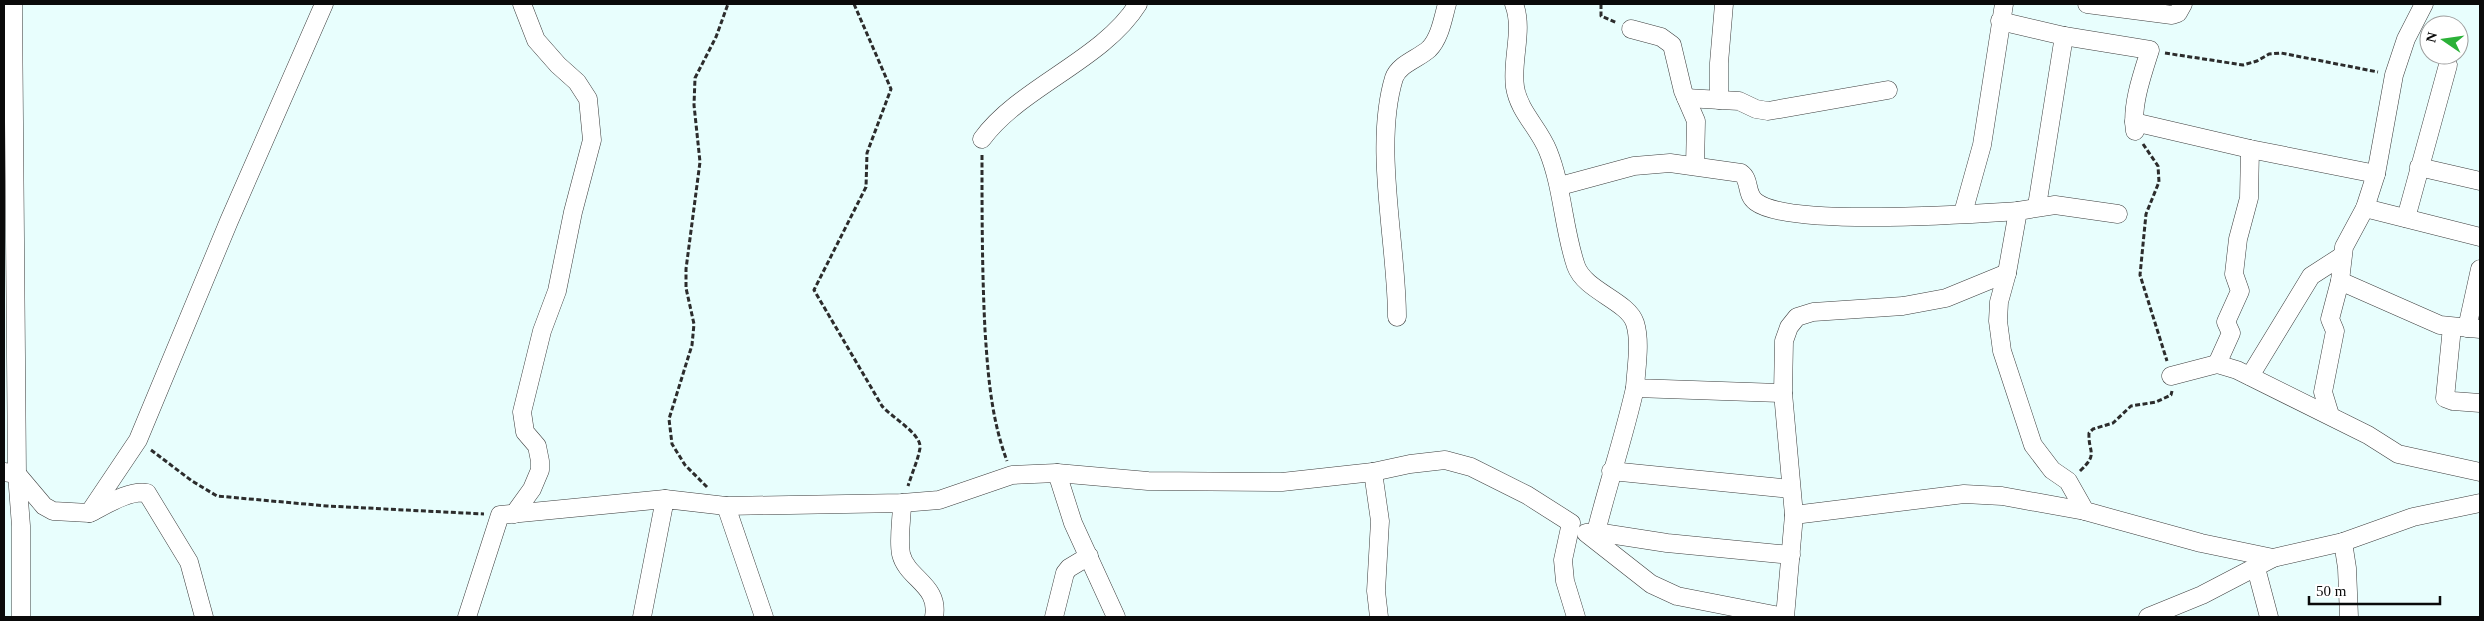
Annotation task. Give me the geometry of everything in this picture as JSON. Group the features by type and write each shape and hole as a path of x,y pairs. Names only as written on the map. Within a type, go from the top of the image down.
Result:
{"street":[{"path":"13,4 11,473 22,526 21,617"},
{"path":"89,513 138,440 229,221 324,4"},
{"path":"467,617 507,514 532,489 540,470 536,446 526,432 522,412 542,331 557,291 573,212 592,140 588,99 577,82 558,65 536,40 522,4"},
{"path":"982,139 1000,119 1107,38 1138,4"},
{"path":"1397,317 1386,142 1389,103 1395,75 1401,68 1430,48 1436,38 1447,4"},
{"path":"1514,4 1517,11 1515,86 1522,109 1548,149 1560,186 1571,250 1577,268 1586,280 1628,312 1635,324 1637,346 1635,388 1625,431 1591,532"},
{"path":"1719,100 1719,63 1724,4"},
{"path":"2087,4 2172,15 2178,13 2183,4"},
{"path":"2330,415 2323,392 2335,331 2330,320 2340,281 2342,256 2365,208 2376,174 2394,75 2406,39 2424,4"},
{"path":"1963,213 1982,145 2002,12 2064,36 2150,50 2141,79 2135,127 2376,174"},
{"path":"1631,29 1661,37 1672,45 1686,98 1696,122 1696,166"},
{"path":"2037,206 2064,36"},
{"path":"2406,218 2448,65"},
{"path":"1686,98 1739,101 1756,110 1768,111 1888,90"},
{"path":"2217,364 2231,333 2226,322 2240,291 2234,274 2238,238 2249,198 2250,149"},
{"path":"1560,186 1634,166 1670,163 1741,173 1747,180 1747,190 1757,203 1777,210 1814,215 1882,217 2018,211 2037,206 2069,206 2118,214"},
{"path":"2419,167 2480,181"},
{"path":"2365,208 2480,237"},
{"path":"2018,211 2007,274 1999,302 1998,322 2002,351 2033,445 2052,470 2068,481 2085,511"},
{"path":"2250,376 2311,276 2342,256"},
{"path":"2480,269 2466,328 2445,398 2453,402 2480,403"},
{"path":"1591,532 1651,584 1677,596 1785,617 1794,515 1783,393 1784,341 1789,327 1797,317 1814,312 1902,306 1946,298 2007,274"},
{"path":"2340,281 2415,315 2466,328"},
{"path":"2171,376 2217,364 2250,376 2288,397 2330,415 2368,435 2398,454 2480,472"},
{"path":"1635,388 1783,393"},
{"path":"507,514 664,499 726,506 902,503 939,500 1012,475 1057,473 1148,482 1282,482 1373,472 1410,464 1445,460 1471,467 1527,495 1571,523 1591,532 1667,543 1791,554"},
{"path":"1611,471 1791,489"},
{"path":"1373,472 1380,521 1376,591 1379,617"},
{"path":"11,473 44,506 53,511 89,513 133,494 147,493 189,562 204,617"},
{"path":"1057,473 1073,523 1116,617"},
{"path":"1794,515 1964,494 2002,496 2085,511 2201,543 2273,558"},
{"path":"642,617 664,499"},
{"path":"902,503 901,553 905,564 923,582 933,598 934,617"},
{"path":"2148,617 2194,599 2273,558 2342,542 2413,518 2480,503"},
{"path":"726,506 764,617"},
{"path":"1571,523 1563,560 1565,581 1576,617"},
{"path":"2342,542 2347,568 2349,617"},
{"path":"1054,617 1065,573 1069,568 1088,556"},
{"path":"2256,568 2269,617"}],"path":[{"path":"726,506 685,465 672,444 669,419 692,345 694,324 686,288 686,269 700,162 694,105 695,78 716,37 728,4"},
{"path":"854,4 891,89 867,152 866,187 814,290 882,406 890,416 917,436 920,446 902,503"},
{"path":"1601,4 1601,16 1631,29"},
{"path":"2150,50 2243,65 2257,61 2269,54 2295,54 2394,75"},
{"path":"2068,481 2088,463 2092,456 2089,433 2093,428 2113,423 2131,406 2156,402 2171,395 2171,376 2140,275 2146,214 2159,182 2158,166 2135,127"},
{"path":"982,139 982,270 989,395 998,438 1012,475"},
{"path":"138,440 192,481 217,496 327,506 507,514"}]}
